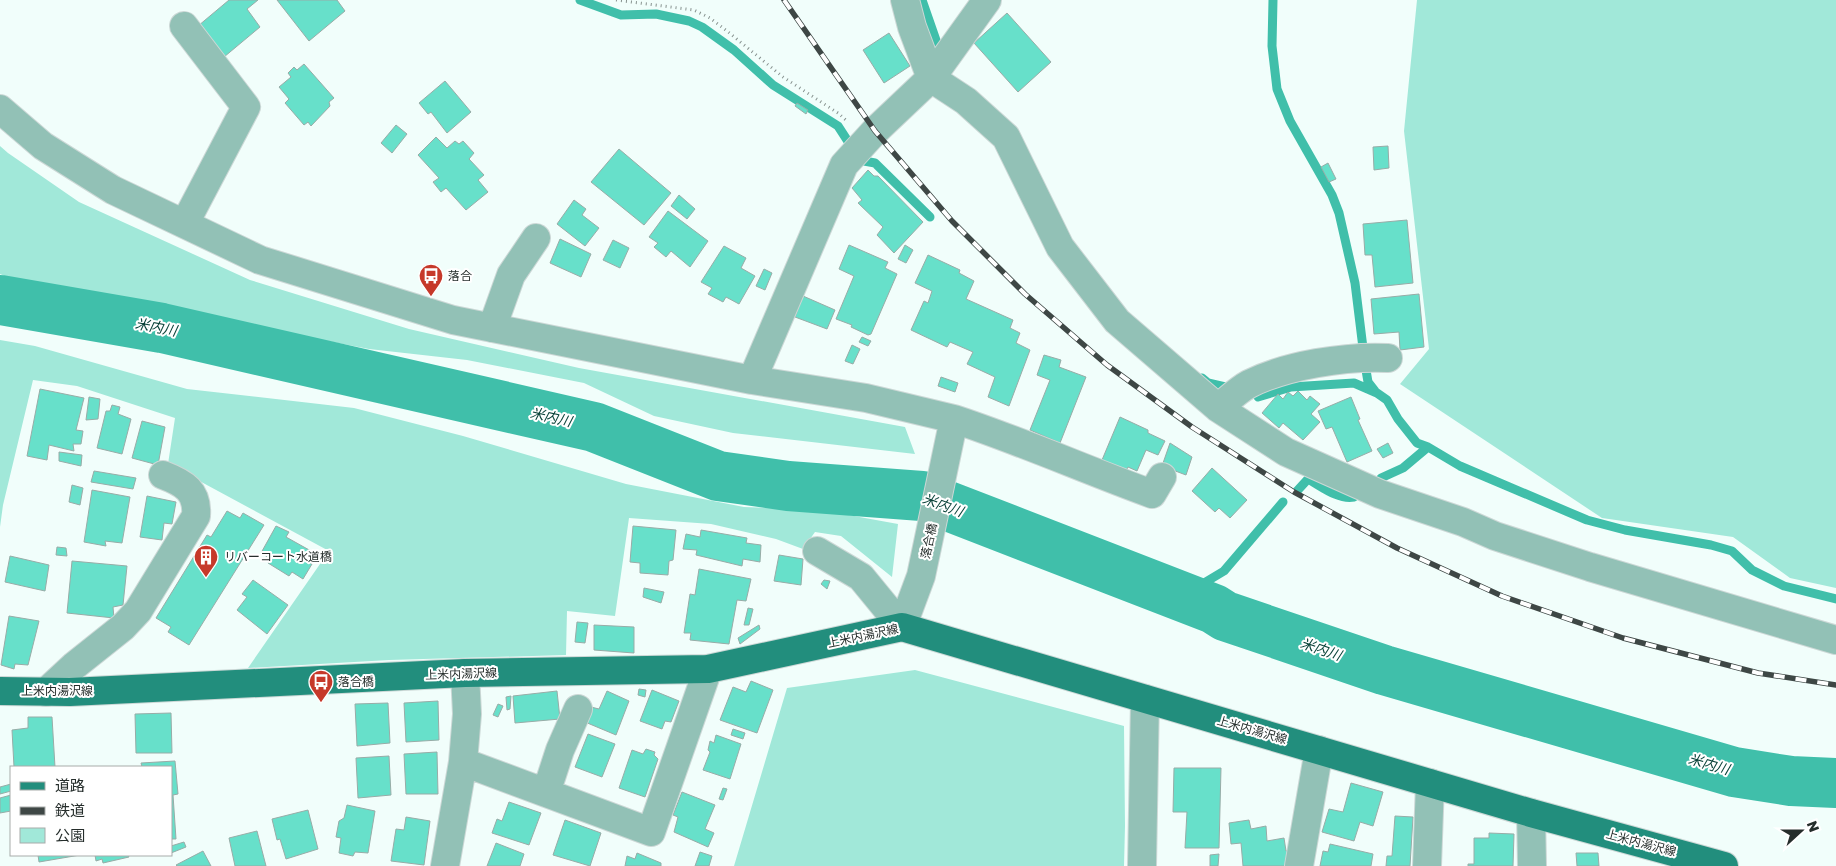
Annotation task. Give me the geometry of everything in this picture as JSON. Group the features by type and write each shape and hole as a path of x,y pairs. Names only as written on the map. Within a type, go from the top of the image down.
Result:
{"main road":[{"name":"上米内湯沢線","path":"0,691 70,692 465,673 708,669 902,627 1531,813 1724,866"}],"street":[{"path":"905,0 912,28 932,78 966,101 1006,137 1060,247 1117,320 1218,408 1286,452 1380,494 1463,522 1495,536 1590,567 1836,640"},
{"path":"752,380 844,165 861,145 932,78 987,0"},
{"path":"184,26 246,107 185,223"},
{"path":"0,109 43,146 113,190 260,260 453,320 752,380 866,398 954,419 1010,438 1092,472 1152,494 1162,477"},
{"path":"492,328 511,275 536,238"},
{"path":"1218,408 1247,385 1280,370 1364,357 1388,358"},
{"name":"落合橋","path":"902,627 922,576 954,419"},
{"path":"46,692 74,666 123,628 138,611 196,516 195,500 190,490 179,481 163,475"},
{"path":"817,551 861,577 902,627"},
{"path":"463,762 651,832 708,669"},
{"path":"445,866 463,762 467,714 465,673"},
{"path":"1142,866 1145,699"},
{"path":"546,793 560,750 578,708"},
{"path":"1299,866 1319,750"},
{"path":"1427,866 1430,783"},
{"path":"1531,813 1532,866"}],"path":[{"path":"616,0 694,10 710,18 783,77 838,113 851,125 861,145"}],"green space":[{"path":"1417,0 1836,0 1836,588 1790,578 1733,537 1602,518 1400,384 1429,349 1404,131"},
{"path":"0,146 79,202 250,280 409,329 579,368 905,427 915,454 733,433 654,416 584,383 467,360 369,349 229,322 170,305 52,285 26,285 0,274"},
{"path":"0,340 35,346 187,389 354,408 463,436 626,484 744,507 821,510 898,524 892,577 841,536 815,532 803,549 776,539 711,524 629,518 615,616 567,611 566,655 389,660 248,668 329,551 168,464 175,418 77,386 33,380 3,505 0,527"},
{"path":"915,670 1124,726 1124,866 734,866 787,688"}],"building":[{"path":"229,0 258,0 247,9 260,27 224,57 198,26"},
{"path":"277,0 337,0 345,11 309,41"},
{"path":"1007,13 1051,62 1018,92 974,43"},
{"path":"889,33 910,66 884,83 863,50"},
{"path":"304,64 334,98 329,102 330,106 311,126 308,122 304,125 285,103 289,99 279,87 291,77 288,73 294,67 297,70"},
{"path":"445,81 471,112 447,133 431,112 428,114 419,103"},
{"path":"797,103 808,110 806,114 795,106"},
{"path":"396,125 407,134 392,153 381,143"},
{"path":"436,137 447,148 455,141 459,144 463,141 474,153 469,159 484,175 478,180 488,192 466,210 446,188 441,192 433,182 439,178 418,155"},
{"path":"1388,146 1389,168 1374,170 1373,147"},
{"path":"619,149 671,193 644,225 591,182"},
{"path":"1328,163 1336,179 1329,182 1321,167"},
{"path":"868,170 874,176 878,176 923,222 894,253 877,235 883,227 858,203 862,200 852,188"},
{"path":"679,195 695,209 687,219 671,206"},
{"path":"574,200 586,209 582,215 599,228 585,246 557,224"},
{"path":"668,211 708,241 690,267 671,251 666,257 654,247 658,243 649,237"},
{"path":"1407,220 1413,283 1375,287 1372,255 1365,255 1363,224"},
{"path":"560,239 591,254 581,277 550,263"},
{"path":"613,240 629,248 620,268 603,260"},
{"path":"849,245 888,262 885,268 897,274 871,334 868,335 851,327 852,325 836,319 854,276 839,269"},
{"path":"905,245 913,250 906,263 898,259"},
{"path":"724,246 746,258 741,268 755,276 739,304 726,297 723,302 708,294 712,288 701,282"},
{"path":"928,255 960,270 959,273 974,281 966,299 1013,320 1010,328 1020,333 1016,343 1030,350 1009,406 988,397 995,377 967,364 973,352 950,342 947,347 911,330 924,301 928,303 932,291 915,283"},
{"path":"764,269 772,273 765,290 756,286"},
{"path":"1419,294 1424,347 1400,350 1399,332 1374,334 1371,299"},
{"path":"803,296 835,310 827,329 795,317"},
{"path":"862,337 871,341 868,346 859,342"},
{"path":"852,345 860,349 853,364 845,361"},
{"path":"1044,355 1061,360 1059,367 1086,377 1060,443 1030,430 1050,380 1037,375"},
{"path":"941,377 958,383 955,392 938,386"},
{"path":"40,389 84,398 76,430 83,431 81,444 73,444 74,451 49,445 47,460 27,456"},
{"path":"1298,391 1307,400 1310,396 1320,404 1311,414 1320,422 1303,440 1283,423 1279,428 1262,413 1278,394 1283,399 1288,392 1293,396"},
{"path":"89,397 100,399 98,419 86,420"},
{"path":"1351,397 1360,419 1358,420 1372,451 1347,462 1332,427 1326,429 1318,411"},
{"path":"112,405 120,407 118,414 131,419 122,454 97,448 106,411 110,411"},
{"path":"1120,417 1148,430 1148,433 1165,441 1158,455 1146,450 1137,471 1128,467 1126,471 1102,460"},
{"path":"142,421 165,427 158,465 132,458"},
{"path":"1170,443 1192,457 1186,475 1162,466"},
{"path":"1388,443 1393,453 1383,458 1377,449"},
{"path":"59,452 82,455 81,466 59,461"},
{"path":"1212,468 1247,500 1230,518 1219,508 1215,512 1192,491"},
{"path":"94,471 136,478 133,489 91,482"},
{"path":"72,485 83,488 80,505 69,502"},
{"path":"92,490 130,497 122,543 105,541 106,546 84,542"},
{"path":"147,496 176,502 172,524 164,523 162,540 140,537"},
{"name":"リバーコート水道橋","path":"227,511 240,518 243,513 264,525 189,645 168,632 171,627 156,618 207,535 211,537"},
{"path":"276,526 289,532 286,537 311,551 306,561 312,564 303,579 292,572 289,576 268,563 271,559 261,553"},
{"path":"633,526 676,530 673,560 669,561 668,575 640,573 640,563 630,562"},
{"path":"701,530 747,538 746,543 761,545 760,562 743,559 742,566 696,555 697,550 683,549 686,534 700,537"},
{"path":"57,547 66,548 67,556 56,555"},
{"path":"779,555 803,559 801,585 774,581"},
{"path":"10,556 49,565 45,591 5,582"},
{"path":"72,561 127,566 123,605 113,607 114,618 67,613"},
{"path":"699,569 751,579 746,601 737,600 729,644 690,640 691,633 684,633 690,594 695,595"},
{"path":"253,580 288,605 267,634 237,610 247,597 242,594"},
{"path":"824,580 830,581 827,589 821,584"},
{"path":"644,588 664,592 661,603 643,597"},
{"path":"748,608 753,609 749,625 744,625"},
{"path":"9,616 39,621 28,665 15,664 14,669 1,665"},
{"path":"577,622 588,623 585,643 575,642"},
{"path":"594,625 634,627 634,653 594,650"},
{"path":"759,625 760,629 740,644 738,638"},
{"path":"751,681 773,690 757,733 720,720 733,687 746,692"},
{"path":"639,689 646,690 645,697 638,695"},
{"path":"652,690 679,701 671,722 665,721 662,729 640,721"},
{"path":"557,691 560,719 515,723 513,696"},
{"path":"607,691 629,701 616,735 585,722 591,707 599,709"},
{"path":"511,696 510,709 507,710 506,697"},
{"path":"438,701 439,740 406,742 404,703"},
{"path":"388,703 390,743 357,746 355,704"},
{"path":"498,704 503,706 498,717 493,715"},
{"path":"171,713 172,753 136,753 135,714"},
{"path":"28,717 52,717 55,766 14,766 12,730 28,728"},
{"path":"733,729 745,733 743,739 731,735"},
{"path":"588,734 615,744 602,777 575,767"},
{"path":"716,735 741,744 730,779 703,770 710,752 708,750 710,741 714,743"},
{"path":"646,749 655,752 654,755 658,759 645,797 619,788 632,750 643,754"},
{"path":"437,752 438,794 406,794 404,754"},
{"path":"389,756 391,795 358,798 356,758"},
{"path":"175,761 178,794 173,795 176,839 172,839 172,766 142,766 141,763"},
{"path":"1174,768 1221,768 1219,848 1185,848 1187,812 1173,812"},
{"path":"1351,783 1383,792 1373,826 1360,822 1354,841 1322,832 1329,809 1343,812"},
{"path":"10,784 10,791 0,794 0,787"},
{"path":"723,788 727,789 723,800 719,799"},
{"path":"682,792 715,805 705,829 714,833 708,847 674,832 678,817 673,815"},
{"path":"10,795 10,811 0,813 0,798"},
{"path":"509,802 541,813 529,845 492,833 497,819 502,821"},
{"path":"347,805 375,811 368,853 355,852 353,856 339,853 341,838 336,837 339,821 344,818"},
{"path":"308,810 318,849 286,859 280,839 277,840 272,819"},
{"path":"1395,816 1413,817 1410,866 1386,866 1387,856 1392,856"},
{"path":"406,817 430,821 424,865 391,861 396,829 404,830"},
{"path":"565,820 601,833 590,866 553,855"},
{"path":"1249,820 1251,829 1266,826 1267,841 1284,838 1286,851 1291,850 1292,859 1286,861 1287,866 1243,866 1241,843 1231,844 1229,823"},
{"path":"257,831 266,866 235,866 229,838"},
{"path":"1489,833 1514,834 1513,866 1468,866 1468,864 1474,864 1474,838 1489,838"},
{"path":"184,842 186,847 172,853 172,846"},
{"path":"496,843 524,854 520,866 487,866"},
{"path":"1330,844 1373,854 1371,866 1320,866 1323,851 1328,852"},
{"path":"203,851 211,866 176,865"},
{"path":"700,852 712,856 709,866 695,866"},
{"path":"637,853 661,863 661,866 625,866 627,856 635,859"},
{"path":"1576,853 1598,853 1599,866 1577,866"},
{"path":"1219,854 1218,866 1210,866 1210,855"},
{"path":"38,856 74,856 39,862"},
{"path":"95,856 129,857 103,863 102,859 96,861"}],"waterway":[{"path":"580,0 621,15 656,14 689,21 702,27 734,50 773,85 838,126 849,143"},
{"path":"922,0 938,46"},
{"path":"1273,0 1272,46 1277,89 1290,121 1332,195 1339,213 1355,283 1363,348"},
{"path":"864,161 875,163 930,217"},
{"name":"米内川","path":"0,300 162,328 594,427 718,476 788,486 922,496 1214,609 1225,616 1384,670 1734,772 1791,781 1836,783"},
{"path":"1365,364 1368,382 1375,391"},
{"path":"1202,378 1208,383 1234,389"},
{"path":"1258,397 1291,387 1354,383 1377,393 1387,400 1398,419 1417,443 1428,447"},
{"path":"1381,478 1403,468 1428,447 1460,466 1587,520 1625,530 1711,545 1732,551 1752,570 1784,586 1836,599"},
{"path":"1297,491 1308,479 1336,494 1354,497"},
{"path":"1175,594 1194,589 1224,571 1283,502"}],"railway":[{"path":"784,0 875,131 952,221 1025,294 1107,365 1192,427 1294,492 1397,548 1502,596 1623,638 1758,673 1836,685"}],"place":[{"name":"落合","path":"431,297"},
{"name":"リバーコート水道橋","path":"206,578"},
{"name":"落合橋","path":"321,703"}]}
